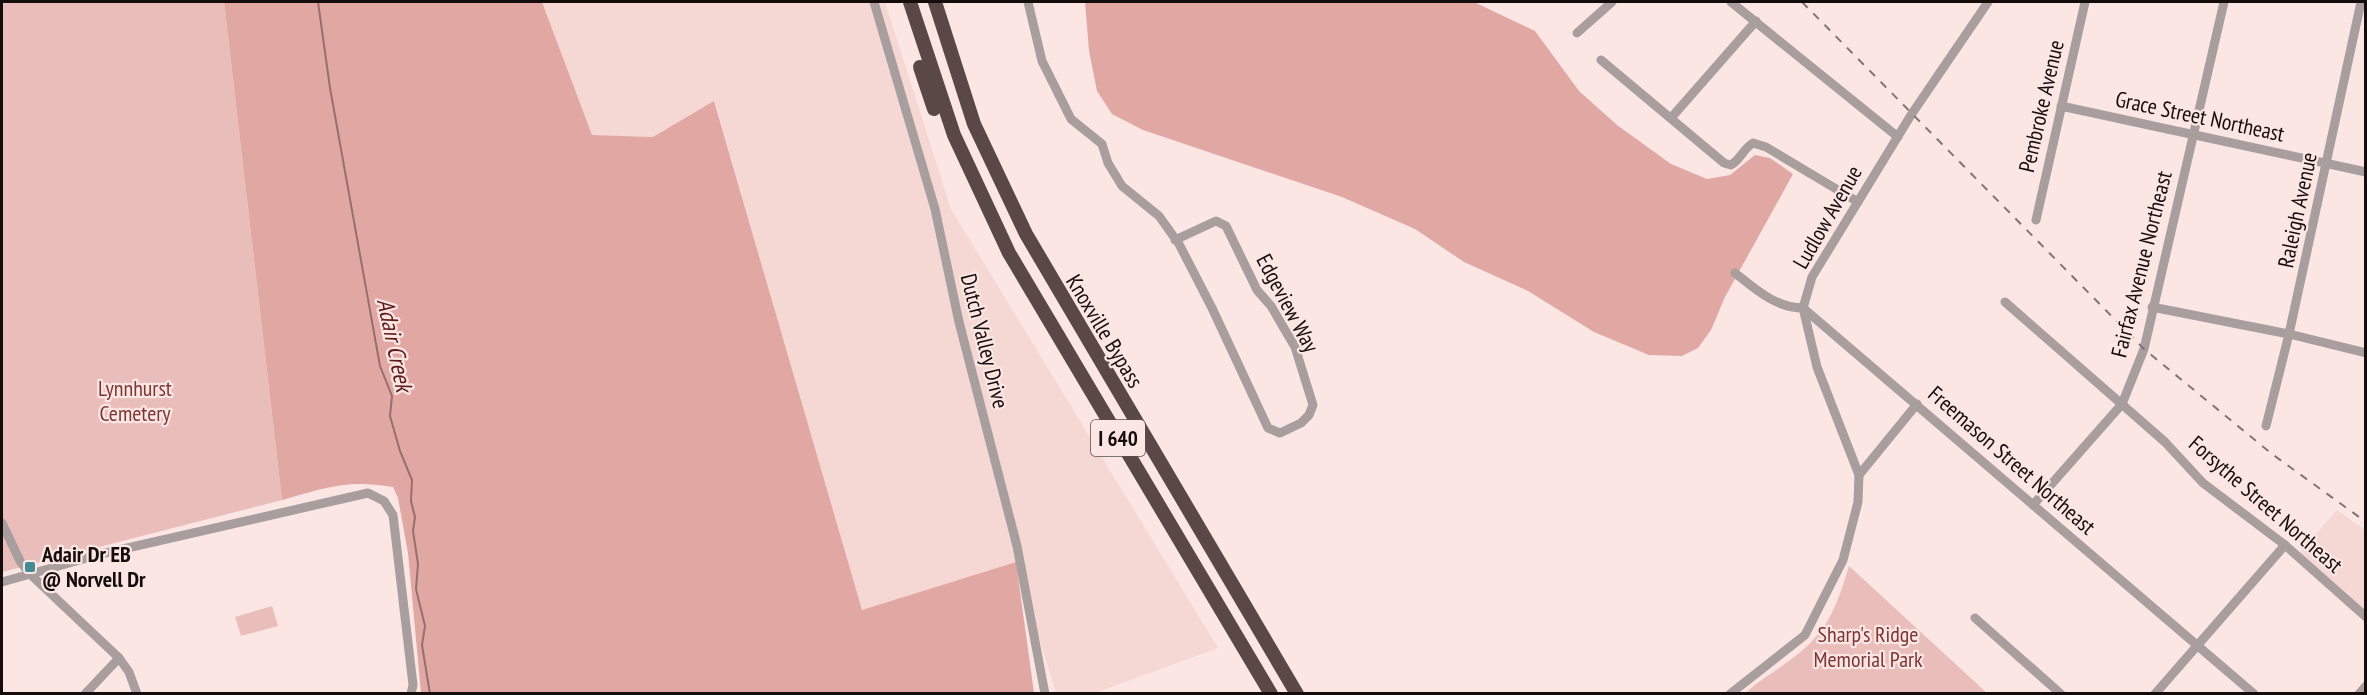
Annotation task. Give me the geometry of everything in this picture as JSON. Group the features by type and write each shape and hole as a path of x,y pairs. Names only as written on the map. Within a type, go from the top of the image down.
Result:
{"highway":[{"path":"902,2 927,89 948,147 971,198 997,230"},
{"name":"Knoxville Bypass","path":"910,2 954,135 997,230 1031,294 1271,693"},
{"name":"Knoxville Bypass","path":"934,2 974,124 1026,234 1297,693"}],"street":[{"name":"Dutch Valley Drive","path":"874,2 935,209 958,322 1017,546 1045,693"},
{"name":"Edgeview Way","path":"1028,2 1042,61 1071,119 1102,144 1108,163 1122,186 1159,216 1175,240 1212,308 1268,428 1280,433 1301,423 1309,415 1313,405 1295,347 1271,306 1257,290 1226,226 1215,221 1175,240"},
{"path":"1577,33 1612,2"},
{"path":"1731,2 1898,137"},
{"name":"Ludlow Avenue","path":"1859,475 1817,367 1803,308 1812,277 1898,137 1988,2"},
{"name":"Pembroke Avenue","path":"2036,220 2085,2"},
{"name":"Fairfax Avenue Northeast","path":"2033,505 2122,404 2144,349 2224,2"},
{"name":"Raleigh Avenue","path":"2266,426 2289,334 2361,2"},
{"path":"1671,118 1756,21"},
{"path":"1601,60 1724,164 1731,165 1738,161 1746,147 1753,143 1766,147 1858,202"},
{"name":"Grace Street Northeast","path":"2061,106 2366,172"},
{"name":"Freemason Street Northeast","path":"1735,273 1756,290 1787,308 1803,308 2254,693"},
{"name":"Forsythe Street Northeast","path":"2005,302 2165,442 2203,483 2285,545 2366,617"},
{"path":"2152,307 2289,334 2366,353"},
{"path":"1730,693 1805,635 1844,560 1858,502 1859,475 1917,404"},
{"path":"2,582 101,554 352,495 369,493 384,501 393,515 413,685 411,693"},
{"path":"2,523 20,561 30,574 119,658 129,672 136,693"},
{"path":"2156,693 2285,545"},
{"path":"1975,618 2061,693"},
{"path":"85,693 119,658"},
{"path":"2359,693 2366,686"}],"shaded area":[{"path":"224,2 542,2 592,135 653,137 714,101 862,610 1016,562 1034,693 421,693 408,553 398,498 393,487 349,484 282,500"},
{"path":"542,2 885,2 951,209 1218,648 1095,693 1056,693 1016,562 862,611 715,102 653,137 592,135"},
{"path":"1085,2 1474,2 1535,31 1579,91 1617,125 1671,164 1707,179 1730,175 1755,155 1770,158 1793,174 1725,297 1711,330 1698,348 1682,356 1649,355 1594,332 1528,291 1464,262 1415,229 1342,197 1143,130 1112,114 1097,91 1089,51"},
{"path":"2337,510 2365,530 2365,622 2294,559"}],"green space":[{"name":"Lynnhurst Cemetery","path":"2,2 224,2 282,500 2,572"},
{"name":"Sharp's Ridge Memorial Park","path":"1849,566 1987,693 1746,693 1800,653 1820,632 1839,597"},
{"path":"272,606 278,626 241,636 235,617"}],"waterway":[{"name":"Adair Creek","path":"318,2 330,88 380,366 392,396 390,416 400,451 412,480 411,501 415,517 413,531 418,564 416,589 425,626 422,645 430,694"}],"railway":[{"path":"1802,2 2144,349 2272,454 2366,522"}],"place":[{"name":"Adair Dr EB @ Norvell Dr","path":"30,567"}]}
